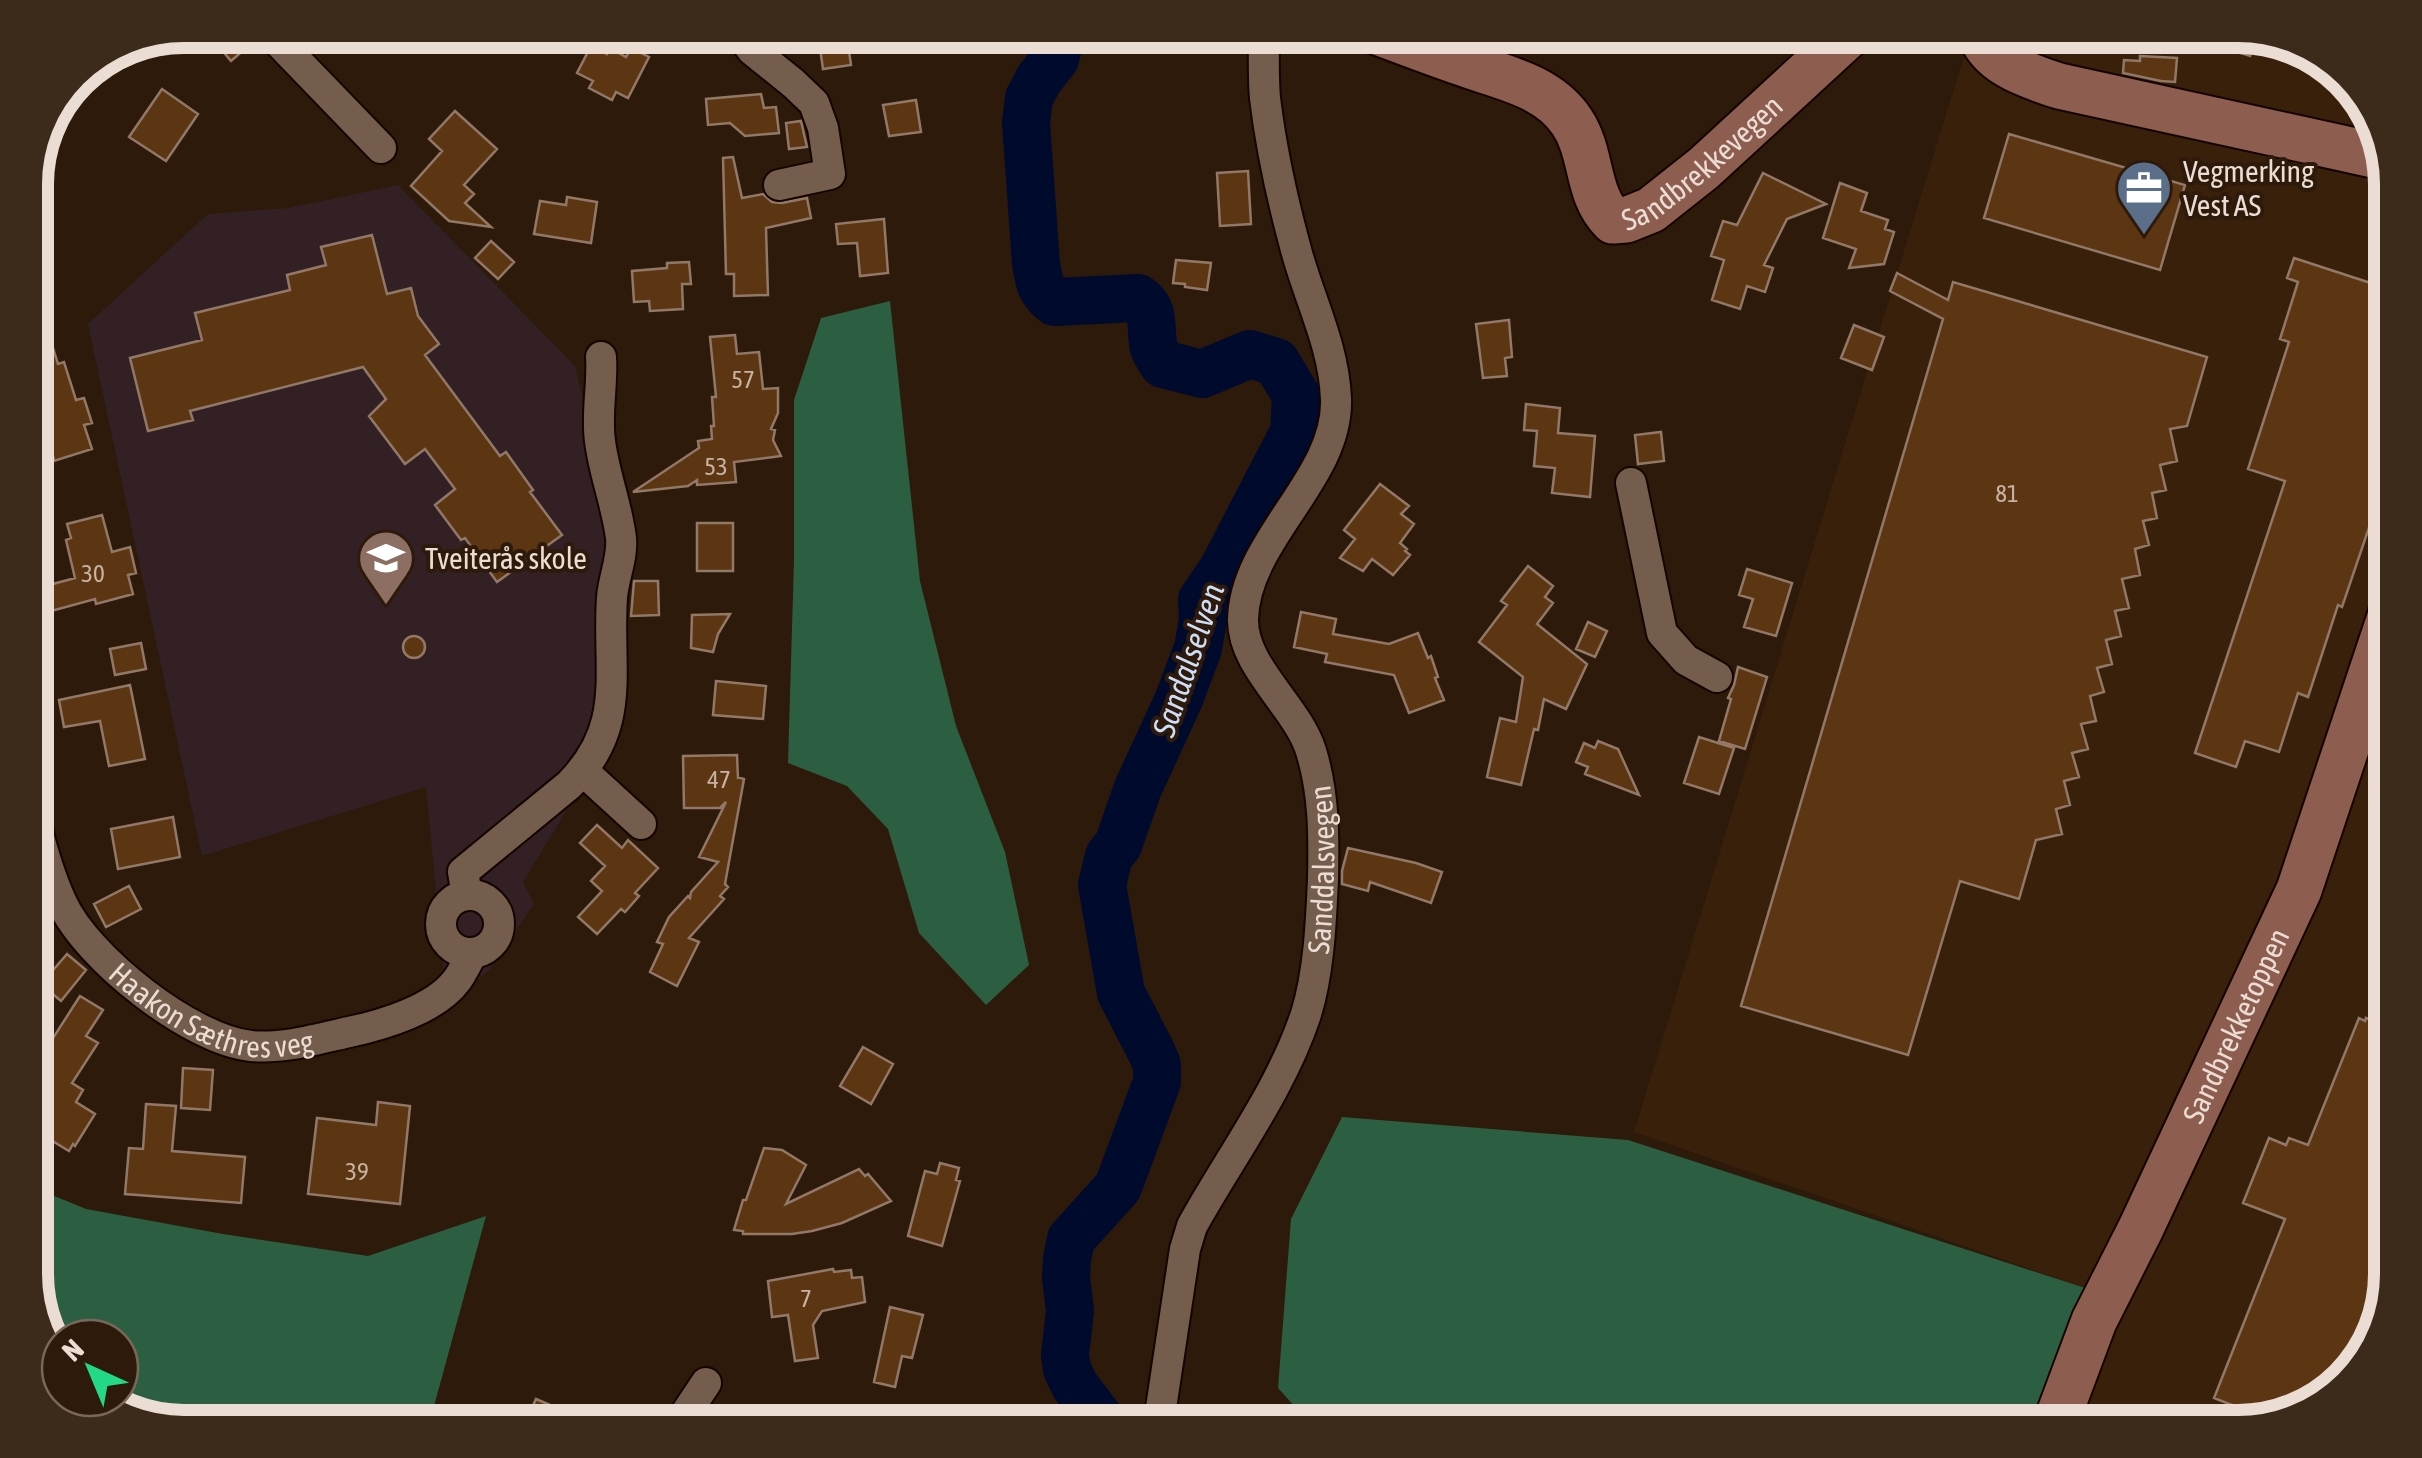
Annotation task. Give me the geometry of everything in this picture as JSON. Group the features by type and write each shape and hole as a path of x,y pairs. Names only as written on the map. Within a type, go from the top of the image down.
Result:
{"street":[{"path":"284,48 381,148"},
{"path":"750,48 814,103 823,128 830,174 779,185"},
{"name":"Sanddalsvegen","path":"1161,1410 1192,1226 1276,1083 1300,1028 1314,980 1322,899 1324,826 1310,750 1295,719 1253,657 1244,635 1246,597 1254,570 1317,465 1328,440 1336,399 1331,358 1295,247 1274,154 1265,96 1264,48"},
{"name":"Sandbrekkevegen","path":"1422,48 1529,86 1553,101 1571,119 1582,140 1595,194 1603,211 1613,220 1626,220 1650,210 1704,168 1834,48"},
{"path":"1988,48 1993,55 2032,77 2059,86 2371,155"},
{"path":"472,954 457,951 446,942 440,927 443,912 452,900 467,895 463,872 584,771 604,734 610,707 612,596 622,542 600,442 601,357"},
{"path":"1632,483 1662,633 1686,660 1717,678"},
{"name":"Sandbrekketoppen","path":"2061,1410 2094,1321 2142,1228 2292,905 2374,664"},
{"path":"584,771 642,824"},
{"name":"Haakon Sæthres veg","path":"48,866 72,920 104,959 137,989 222,1040 252,1046 279,1046 358,1030 413,1012 455,983 472,954 488,948 497,935 499,920 493,907 482,898 467,895"},
{"path":"688,1410 706,1383"}],"shaded area":[{"path":"2238,48 2273,52 2306,66 2335,87 2356,116 2372,157 2373,1292 2366,1320 2335,1371 2306,1392 2273,1406 2238,1410 2041,1410 2085,1288 1634,1132 1966,51"},
{"name":"Tveiterås skole","path":"398,185 575,366 624,576 610,739 523,882 534,904 490,969 450,1004 426,787 202,856 88,324 208,214 289,208"}],"green space":[{"path":"890,301 920,581 956,726 1005,852 1029,965 986,1005 919,933 888,829 847,786 788,763 794,400 821,318"},
{"path":"1342,1117 1628,1140 2116,1298 2065,1410 1298,1410 1278,1388 1291,1219"},
{"path":"48,1193 86,1209 368,1256 486,1216 433,1410 184,1410 140,1403 140,1318 55,1318 48,1283"}],"building":[{"path":"220,48 246,48 231,61"},
{"path":"590,48 607,54 610,48 626,57 631,48 649,57 628,98 616,92 612,100 589,88 593,81 577,73"},
{"path":"820,48 849,48 851,65 823,69"},
{"path":"2225,48 2252,49 2250,56"},
{"path":"2140,56 2177,58 2175,82 2123,73 2124,60 2140,61"},
{"path":"162,89 198,114 166,161 129,137"},
{"path":"761,94 764,108 776,107 779,133 745,136 730,123 708,125 706,99"},
{"path":"916,100 921,132 889,136 883,105"},
{"path":"455,111 497,149 464,185 474,194 465,203 491,227 449,221 411,186 442,151 429,139"},
{"path":"801,121 807,147 789,149 786,123"},
{"path":"2009,134 2185,185 2160,270 1984,218"},
{"path":"733,157 742,198 763,194 772,202 782,203 807,198 811,218 766,228 768,295 734,296 734,274 726,274 723,158"},
{"path":"1248,171 1251,224 1220,226 1217,173"},
{"path":"1763,173 1826,204 1787,219 1764,265 1773,268 1765,292 1747,286 1740,309 1712,300 1724,260 1711,256 1723,221 1737,225"},
{"path":"1840,183 1867,193 1861,211 1888,220 1885,229 1894,232 1884,264 1849,268 1856,249 1823,238"},
{"path":"567,197 597,202 591,243 534,234 540,201 566,205"},
{"path":"884,219 888,273 860,276 857,243 838,244 836,224"},
{"path":"372,235 387,294 411,288 418,316 439,344 425,355 500,456 506,452 562,535 497,582 435,505 455,489 425,449 405,464 369,416 386,399 363,367 190,411 193,420 148,431 130,358 202,340 195,313 290,290 287,275 326,265 321,247"},
{"path":"491,241 514,262 498,279 475,258"},
{"path":"2294,258 2374,284 2374,513 2308,697 2298,693 2279,752 2245,741 2236,767 2195,753 2285,481 2248,469 2289,342 2280,339 2298,282 2287,278"},
{"path":"1176,260 1211,263 1207,290 1173,283"},
{"path":"689,262 691,284 682,284 683,309 650,311 649,301 634,302 632,271"},
{"path":"1897,273 1948,300 1953,282 2207,357 2187,426 2170,429 2177,461 2160,465 2166,490 2152,493 2157,518 2143,521 2149,545 2135,549 2140,575 2122,579 2129,608 2115,611 2121,636 2106,640 2112,664 2097,668 2104,692 2090,696 2096,721 2081,724 2088,749 2072,753 2079,777 2064,781 2070,805 2056,809 2062,834 2036,840 2019,899 1960,881 1908,1055 1741,1006 1943,319 1890,291"},
{"path":"1509,320 1512,357 1505,358 1507,376 1483,378 1476,324"},
{"path":"1854,325 1884,337 1872,370 1841,358"},
{"path":"48,332 58,364 64,362 76,400 84,398 92,423 84,425 92,449 54,461 53,456 48,458"},
{"path":"735,335 737,354 759,352 763,389 778,388 778,413 771,429 775,430 773,440 781,456 734,462 736,482 697,485 697,480 688,486 633,492 699,448 698,441 712,439 712,397 716,397 710,337"},
{"path":"1526,404 1560,408 1558,433 1595,436 1590,497 1552,493 1555,468 1534,466 1537,431 1524,430"},
{"path":"1661,432 1664,461 1638,464 1635,435"},
{"path":"1380,484 1409,506 1401,514 1414,524 1400,543 1410,555 1393,575 1372,559 1363,571 1340,558 1355,539 1344,530"},
{"path":"102,515 112,552 130,547 136,573 128,575 133,594 48,612 48,585 75,578 66,540 71,538 67,524"},
{"path":"697,523 733,523 733,571 697,571"},
{"path":"1528,566 1553,586 1545,597 1553,603 1537,624 1587,664 1566,709 1544,699 1521,785 1487,777 1500,718 1516,722 1523,677 1479,642 1507,605 1501,601"},
{"path":"1747,569 1792,583 1776,636 1744,627 1753,599 1739,595"},
{"path":"634,581 658,581 659,615 631,616"},
{"path":"1301,612 1336,619 1333,634 1389,644 1418,633 1428,658 1431,656 1444,700 1409,713 1394,675 1325,662 1327,654 1294,647"},
{"path":"730,614 713,652 691,648 692,615"},
{"path":"1588,622 1607,631 1595,657 1576,649"},
{"path":"414,636 425,647 414,658 403,647"},
{"path":"141,643 146,669 115,675 110,649"},
{"path":"1738,667 1767,677 1745,749 1719,741"},
{"path":"716,681 766,686 763,719 713,715"},
{"path":"130,685 145,759 109,766 100,721 64,727 59,700"},
{"path":"1699,737 1734,748 1719,794 1684,783"},
{"path":"1598,741 1618,749 1639,795 1585,774 1588,767 1576,762 1584,743 1595,748"},
{"path":"737,755 738,779 744,779 725,884 728,887 720,896 724,899 689,938 699,942 677,986 650,972 663,944 657,942 669,917 690,898 718,862 699,857 726,802 720,808 684,808 683,756"},
{"path":"173,817 180,857 118,869 111,829"},
{"path":"597,825 622,848 628,840 658,868 635,893 639,896 625,912 621,909 597,934 578,917 602,891 591,881 605,866 580,843"},
{"path":"1348,848 1442,872 1431,903 1370,882 1368,891 1342,884"},
{"path":"129,886 141,909 106,927 94,904"},
{"path":"67,954 86,970 61,1001 48,990 48,976"},
{"path":"80,996 103,1010 86,1036 98,1043 72,1083 83,1090 76,1102 95,1114 69,1151 48,1138 48,1046"},
{"path":"2359,1018 2374,1021 2374,1274 2370,1309 2356,1342 2335,1371 2290,1400 2244,1410 2214,1398 2285,1219 2243,1203 2269,1138 2286,1145 2289,1138 2308,1145"},
{"path":"863,1047 893,1064 871,1104 840,1086"},
{"path":"183,1068 213,1070 210,1110 181,1108"},
{"path":"378,1102 410,1106 400,1204 308,1194 317,1118 376,1125"},
{"path":"146,1104 176,1106 172,1151 245,1157 241,1203 125,1194 129,1148 143,1149"},
{"path":"764,1148 782,1150 806,1165 786,1204 859,1169 891,1201 842,1223 812,1231 743,1234 734,1230"},
{"path":"940,1163 959,1168 956,1180 960,1181 942,1246 908,1236 925,1171 937,1174"},
{"path":"833,1269 851,1270 852,1278 862,1277 865,1302 822,1311 813,1325 818,1358 795,1361 788,1315 772,1317 768,1281"},
{"path":"890,1307 923,1315 912,1358 902,1356 895,1387 874,1382"},
{"path":"536,1399 562,1410 531,1410"}],"waterway":[{"name":"Sandalselven","path":"1058,48 1055,59 1029,98 1026,123 1036,264 1043,290 1055,302 1138,298 1148,308 1154,348 1163,364 1202,374 1250,354 1276,362 1296,395 1294,432 1223,569 1202,600 1198,648 1118,845 1109,856 1102,885 1121,993 1157,1065 1157,1082 1118,1187 1071,1239 1067,1259 1067,1369 1093,1410"}],"place":[{"name":"Vegmerking Vest AS","path":"2144,237"},
{"name":"Tveiterås skole","path":"386,607"}]}
